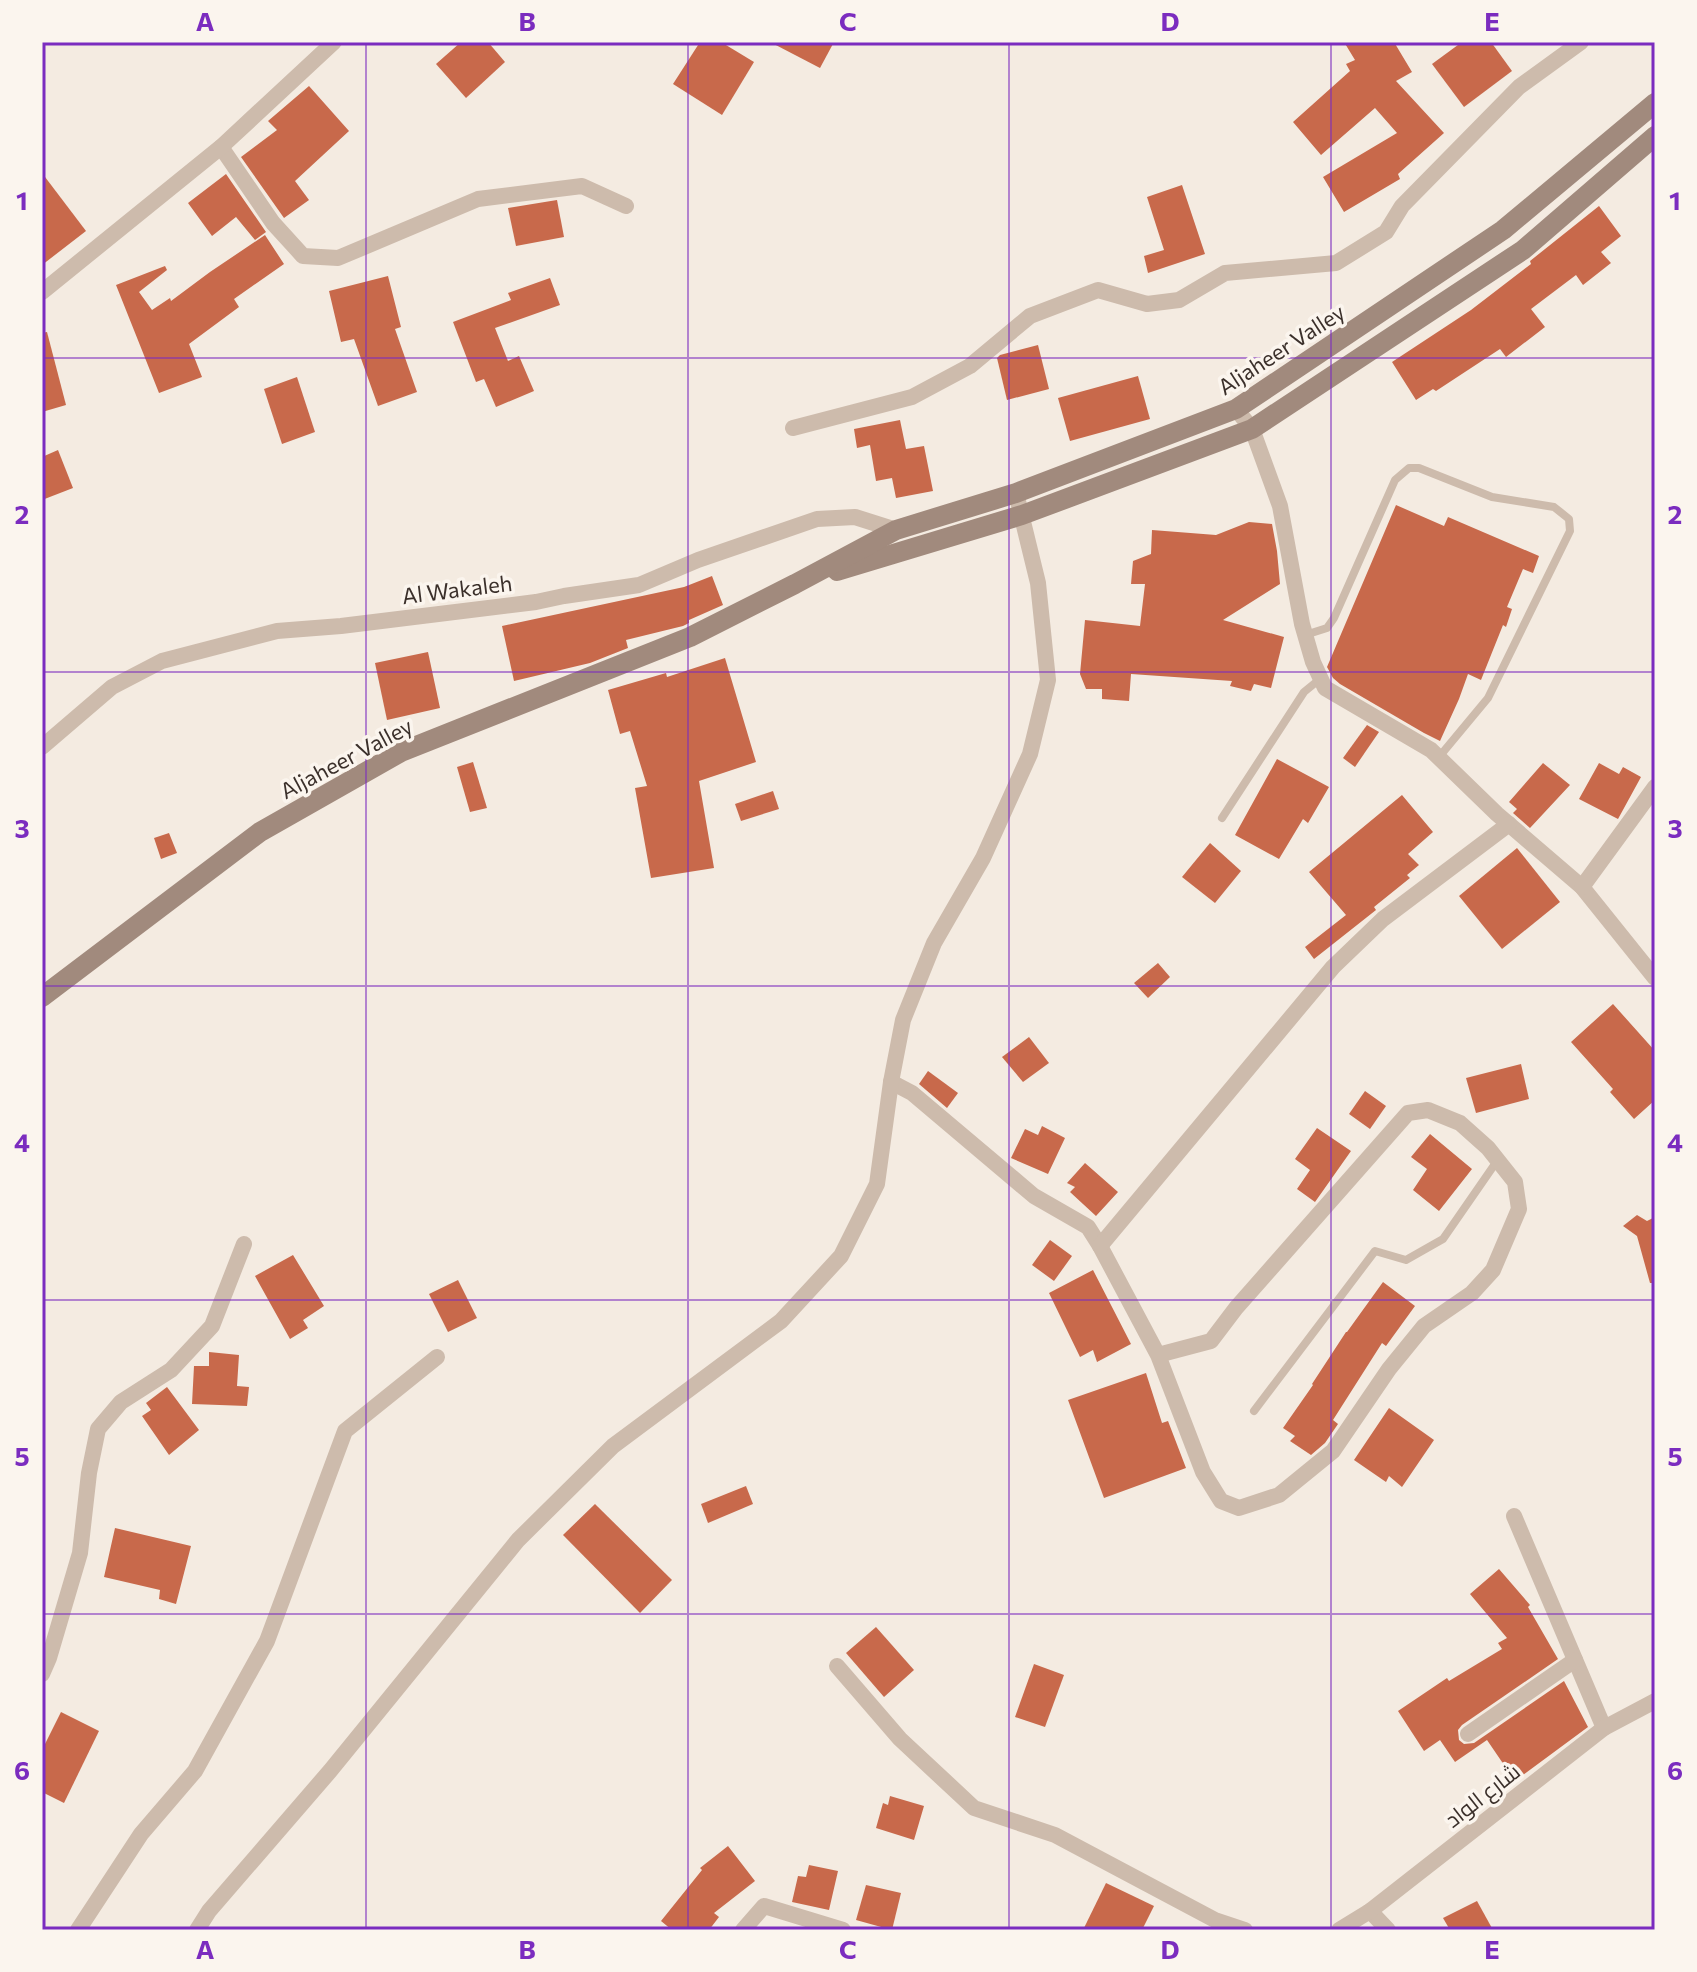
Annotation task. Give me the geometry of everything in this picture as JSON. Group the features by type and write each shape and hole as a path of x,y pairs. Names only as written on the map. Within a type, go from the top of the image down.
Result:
{"street":[{"path":"42,292 221,147 334,42"},
{"path":"793,428 912,397 970,366 1030,316 1098,290 1147,304 1179,300 1225,273 1336,263 1386,232 1402,206 1519,87 1581,42"},
{"name":"Aljaheer Valley","path":"42,997 260,832 401,752 690,637 896,530 1016,493 1236,409 1503,230 1655,103"},
{"name":"Aljaheer Valley","path":"795,584 1022,515 1252,429 1523,250 1655,136"},
{"path":"221,147 273,223 303,256 338,258 478,199 582,186 626,206"},
{"path":"1236,409 1252,429 1280,506 1305,635 1325,688 1439,757 1509,824 1582,887 1655,978"},
{"path":"197,1930 209,1911 330,1771 518,1540 613,1446 781,1321 841,1256 877,1184 903,1020 934,943 983,858 1030,754 1048,680 1038,583 1016,493"},
{"name":"Al Wakaleh","path":"42,747 112,687 162,661 277,631 536,602 639,585 698,560 817,519 855,517 896,530"},
{"path":"1582,887 1655,787"},
{"path":"1100,1246 1333,967 1383,919 1509,824"},
{"path":"891,1082 912,1093 1034,1196 1088,1227 1158,1355 1203,1472 1221,1501 1239,1508 1279,1495 1333,1451 1389,1369 1424,1326 1472,1293 1493,1270 1519,1209 1515,1182 1488,1148 1460,1123 1428,1110 1408,1113 1236,1308 1211,1341 1158,1355"},
{"path":"42,1674 80,1553 89,1473 98,1429 121,1402 171,1370 212,1326 244,1244"},
{"path":"78,1930 141,1834 195,1771 267,1641 345,1431 437,1357"},
{"path":"1514,1516 1604,1728"},
{"path":"1468,1734 1575,1660"},
{"path":"837,1666 900,1739 974,1808 1055,1835 1215,1920 1245,1930"},
{"name":"شارع الواد","path":"1339,1930 1370,1911 1604,1728 1655,1701"},
{"path":"743,1930 764,1906 843,1930"},
{"path":"1370,1911 1388,1930"}],"lane":[{"path":"1305,635 1327,628 1334,618 1395,480 1409,468 1419,468 1492,497 1554,507 1569,519 1570,531 1488,698 1439,757"},
{"path":"1222,818 1304,692 1320,678"},
{"path":"1254,1411 1375,1251 1406,1260 1443,1239 1498,1160"}],"building":[{"path":"461,42 488,42 505,62 466,98 436,64"},
{"path":"700,42 721,42 754,62 722,115 673,84"},
{"path":"770,42 834,42 820,68"},
{"path":"1344,42 1394,42 1412,72 1396,81 1444,133 1398,174 1400,179 1344,212 1323,177 1397,133 1375,108 1321,155 1293,122 1350,71 1346,64 1355,60"},
{"path":"1462,42 1491,42 1512,71 1464,107 1432,64"},
{"path":"309,86 349,131 295,181 309,200 284,218 241,157 277,130 268,121"},
{"path":"42,173 86,231 42,265"},
{"path":"226,174 266,232 255,240 236,217 212,236 188,203"},
{"path":"1182,185 1205,254 1148,273 1144,256 1164,250 1147,197"},
{"path":"557,200 564,237 516,246 508,208"},
{"path":"1599,206 1621,236 1601,252 1611,263 1583,285 1576,275 1531,309 1545,327 1506,357 1500,349 1436,391 1433,389 1416,400 1392,362 1471,310"},
{"path":"265,235 284,264 234,299 239,307 189,344 202,377 159,393 116,285 165,266 167,270 139,292 152,310 170,298 171,301"},
{"path":"388,276 401,327 395,329 417,392 378,406 354,339 341,342 329,291"},
{"path":"550,278 560,305 495,328 508,361 519,356 534,391 496,407 484,379 476,382 453,322 511,300 508,293"},
{"path":"47,332 66,405 42,412 42,333"},
{"path":"1038,345 1049,389 1007,400 997,358"},
{"path":"1138,376 1150,419 1070,441 1058,398"},
{"path":"297,377 315,432 282,444 264,389"},
{"path":"900,420 906,449 924,446 933,491 896,498 892,478 876,481 870,445 857,448 854,429"},
{"path":"58,450 73,488 42,500 42,457"},
{"path":"1396,505 1444,526 1448,517 1539,556 1533,573 1523,569 1507,607 1512,609 1506,627 1503,625 1481,680 1468,674 1440,741 1340,684 1327,667"},
{"path":"1249,522 1272,524 1280,584 1223,620 1284,637 1271,688 1254,684 1251,691 1230,686 1232,681 1131,674 1129,701 1102,699 1102,689 1086,689 1080,674 1085,620 1140,626 1145,584 1131,584 1133,561 1151,554 1152,530 1216,535"},
{"path":"712,576 723,605 689,620 683,626 626,640 628,648 590,663 514,681 502,626 684,587"},
{"path":"428,652 440,708 387,720 375,663"},
{"path":"725,658 756,762 699,781 714,868 651,878 635,788 647,786 630,731 620,734 608,690 666,673 667,677"},
{"path":"1367,725 1379,732 1355,767 1343,758"},
{"path":"1277,759 1329,787 1308,823 1303,819 1279,859 1235,835"},
{"path":"473,762 487,808 470,812 457,767"},
{"path":"1543,763 1570,785 1530,828 1513,813 1517,809 1509,802"},
{"path":"1599,763 1619,774 1623,767 1641,777 1618,819 1579,799"},
{"path":"773,791 779,809 741,821 735,804"},
{"path":"1402,795 1433,832 1408,854 1419,865 1407,875 1410,878 1374,907 1376,910 1314,959 1305,947 1346,915 1309,872"},
{"path":"169,833 177,853 161,859 154,838"},
{"path":"1210,843 1241,871 1215,903 1182,877"},
{"path":"1517,848 1560,902 1502,949 1459,896"},
{"path":"1158,963 1170,977 1148,998 1134,983"},
{"path":"1613,1004 1655,1051 1655,1100 1634,1119 1610,1092 1613,1089 1571,1042"},
{"path":"1029,1037 1049,1063 1023,1082 1002,1057"},
{"path":"1521,1064 1529,1099 1476,1113 1466,1078"},
{"path":"928,1071 958,1093 947,1108 919,1084"},
{"path":"1365,1091 1386,1106 1370,1129 1349,1114"},
{"path":"1042,1126 1065,1138 1048,1174 1011,1158 1025,1129 1038,1135"},
{"path":"1317,1128 1351,1151 1315,1202 1297,1189 1310,1170 1295,1159"},
{"path":"1430,1134 1472,1169 1439,1211 1413,1190 1427,1169 1411,1157"},
{"path":"1085,1163 1118,1192 1096,1216 1070,1192 1075,1187 1067,1183"},
{"path":"1637,1215 1647,1221 1655,1217 1655,1283 1650,1283 1637,1236 1623,1226"},
{"path":"1050,1240 1072,1256 1054,1281 1032,1265"},
{"path":"293,1255 324,1306 303,1320 308,1328 290,1339 255,1276"},
{"path":"1093,1270 1131,1344 1097,1362 1093,1350 1080,1357 1049,1293"},
{"path":"458,1280 477,1318 448,1332 429,1294"},
{"path":"1383,1282 1415,1306 1386,1346 1382,1343 1333,1420 1338,1424 1325,1443 1311,1455 1290,1441 1295,1436 1283,1428"},
{"path":"209,1352 239,1355 237,1386 249,1387 247,1406 192,1404 194,1366 209,1366"},
{"path":"1146,1373 1162,1423 1168,1421 1186,1468 1104,1498 1068,1400"},
{"path":"167,1387 199,1430 169,1455 142,1416 151,1410 146,1403"},
{"path":"1389,1408 1434,1440 1402,1487 1389,1476 1386,1482 1354,1460"},
{"path":"746,1486 753,1504 708,1523 701,1504"},
{"path":"595,1504 672,1580 640,1613 563,1535"},
{"path":"115,1528 191,1546 176,1604 159,1599 160,1590 104,1577"},
{"path":"1499,1569 1530,1605 1528,1607 1558,1659 1462,1725 1458,1730 1459,1740 1464,1744 1474,1743 1564,1681 1588,1727 1515,1781 1487,1740 1455,1762 1440,1740 1424,1751 1398,1711 1447,1678 1449,1681 1502,1649 1498,1643 1507,1638 1470,1594"},
{"path":"876,1627 914,1670 884,1697 846,1653"},
{"path":"1034,1664 1064,1675 1045,1727 1015,1717"},
{"path":"61,1712 99,1731 64,1803 42,1792 42,1750"},
{"path":"890,1796 924,1806 914,1840 876,1828 883,1803 888,1805"},
{"path":"728,1846 755,1881 714,1913 719,1917 709,1930 672,1930 661,1921 702,1870 700,1868"},
{"path":"809,1865 838,1871 829,1910 792,1902 798,1876 806,1877"},
{"path":"1106,1883 1154,1906 1142,1930 1083,1930"},
{"path":"866,1885 901,1893 892,1930 856,1920"},
{"path":"1477,1901 1493,1930 1450,1930 1443,1918"}]}
